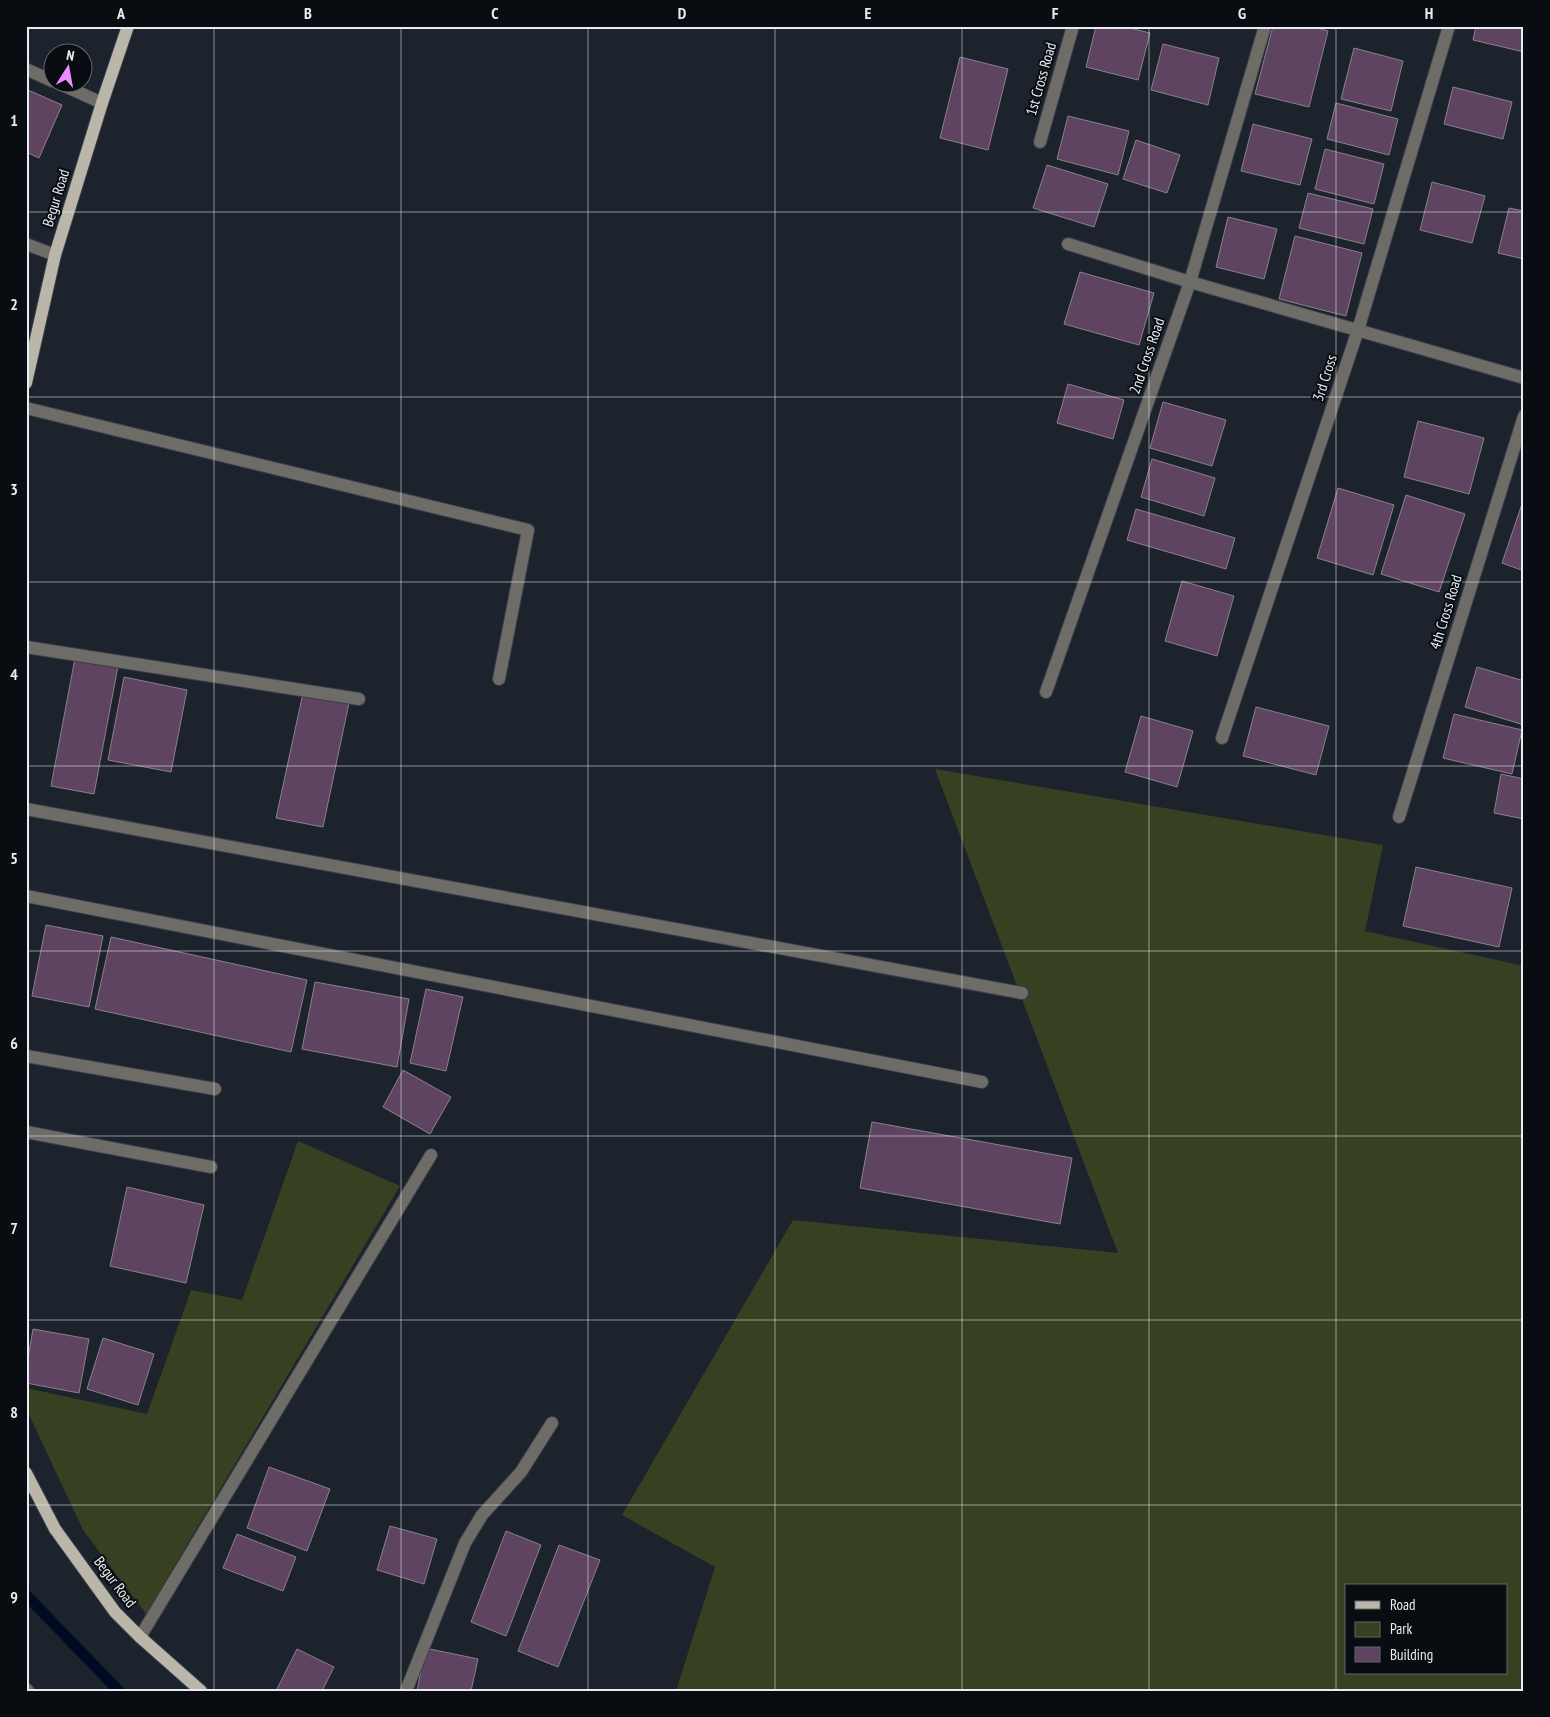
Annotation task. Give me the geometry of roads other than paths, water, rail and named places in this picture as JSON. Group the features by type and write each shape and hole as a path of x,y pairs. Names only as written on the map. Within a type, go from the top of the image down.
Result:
{"main road":[{"name":"Begur Road","path":"26,383 55,255 128,26"},
{"name":"Begur Road","path":"26,1473 55,1529 115,1612 140,1637 202,1691"}],"street":[{"name":"1st Cross Road","path":"1040,142 1073,26"},
{"name":"2nd Cross Road","path":"1046,692 1190,282 1265,26"},
{"name":"3rd Cross","path":"1222,738 1358,330 1449,26"},
{"path":"26,69 42,76"},
{"path":"77,92 102,103"},
{"path":"26,244 55,255"},
{"path":"1068,244 1190,282 1524,378"},
{"path":"26,408 528,530 499,679"},
{"name":"4th Cross Road","path":"1399,818 1524,416"},
{"path":"26,647 359,699"},
{"path":"26,809 1022,993"},
{"path":"26,896 982,1082"},
{"path":"26,1056 214,1089"},
{"path":"26,1132 211,1167"},
{"path":"140,1637 431,1155"},
{"path":"406,1691 465,1543 482,1515 521,1472 552,1423"}],"waterway":[{"path":"26,1595 119,1691"}]}
